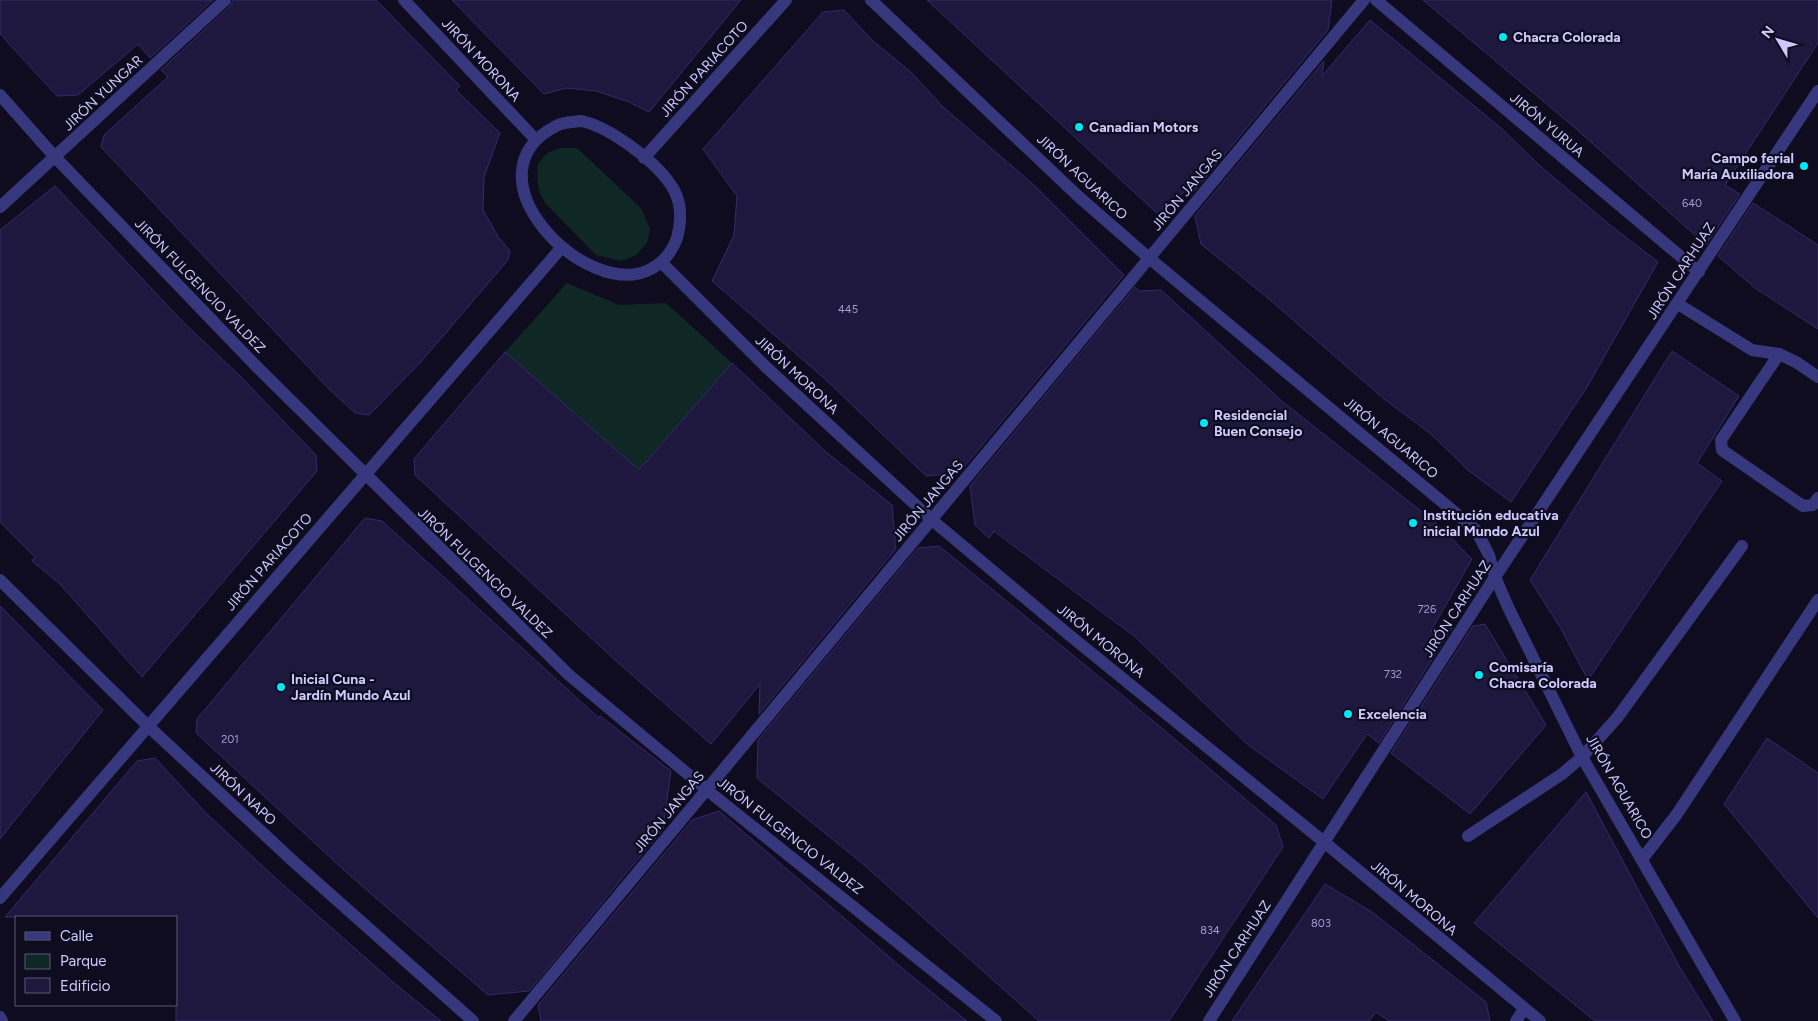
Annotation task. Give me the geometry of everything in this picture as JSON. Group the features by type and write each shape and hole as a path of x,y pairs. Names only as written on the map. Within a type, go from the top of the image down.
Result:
{"street":[{"name":"JIRÓN YUNGAR","path":"0,207 225,0"},
{"name":"JIRÓN MORONA","path":"404,0 536,140"},
{"name":"JIRÓN PARIACOTO","path":"644,158 786,0"},
{"name":"JIRÓN AGUARICO","path":"871,0 1079,197 1149,258 1476,530 1489,555 1495,577 1582,756 1643,858 1735,1021"},
{"name":"JIRÓN JANGAS","path":"514,1021 1364,0"},
{"name":"JIRÓN YURUA","path":"1376,0 1699,272"},
{"name":"JIRÓN CARHUAZ","path":"1209,1021 1495,577 1818,91"},
{"name":"JIRÓN FULGENCIO VALDEZ","path":"0,95 55,157 252,362 569,675 707,790 996,1021"},
{"path":"582,121 597,124 614,134 644,158 662,174 674,190 680,208 680,229 674,248 662,263 642,274 620,276 599,270 562,247 546,232 523,196 521,174 526,155 536,140 557,125 582,121"},
{"name":"JIRÓN PARIACOTO","path":"0,898 147,725 562,247"},
{"name":"JIRÓN MORONA","path":"662,263 766,367 932,520 1540,1021"},
{"path":"1678,304 1752,350 1778,354 1796,362 1818,377"},
{"path":"1778,354 1721,440 1722,450 1803,506 1813,505 1818,498"},
{"path":"1468,836 1562,774 1582,756 1617,718 1742,546"},
{"name":"JIRÓN NAPO","path":"0,580 147,725 294,862 473,1021"},
{"path":"1643,858 1678,814 1818,600"},
{"path":"1516,1021 1524,1009"},
{"path":"0,1017 2,1021"}],"green space":[{"path":"561,148 577,148 641,208 650,229 647,243 636,255 622,261 596,255 545,203 539,191 537,178 538,164 547,153"},
{"path":"567,283 619,305 666,303 732,363 639,470 505,352"}],"building":[{"path":"0,0 213,0 150,58 138,44 78,95 57,96 0,34"},
{"path":"233,0 376,0 460,86 456,90 500,133 484,177 483,210 499,238 510,251 508,260 420,363 369,415 355,413 329,389 101,147 104,135 168,77 161,70 230,6"},
{"path":"452,0 741,0 649,112 629,102 596,91 566,88 544,94"},
{"path":"927,0 1332,0 1328,30 1191,195 1189,186 1161,217"},
{"path":"1423,0 1818,0 1818,43 1725,185 1740,194 1706,245 1574,127"},
{"path":"844,10 873,41 912,73 942,106 1034,185 1124,275 959,473 926,476 824,378 712,281 734,235 737,196 703,149 823,12"},
{"path":"1370,20 1502,129 1539,165 1610,225 1658,262 1587,387 1511,502 1469,471 1431,434 1384,399 1269,299 1201,244 1195,216 1324,61 1322,76"},
{"path":"55,186 184,323 240,376 316,455 317,471 142,677 59,583 32,561 35,557 0,522 0,230"},
{"path":"1753,203 1818,245 1818,329 1755,288 1718,256"},
{"path":"1135,287 1139,291 1161,290 1283,402 1436,523 1472,559 1431,631 1452,628 1379,743 1367,734 1323,799 1247,744 1134,636 994,531 989,538 975,525 970,486"},
{"path":"1672,351 1739,396 1697,463 1722,481 1588,680 1560,627 1530,580"},
{"path":"505,352 639,470 732,363 826,452 892,505 896,549 759,714 760,684 711,744 615,660 415,475 414,459"},
{"path":"365,518 382,521 599,718 600,716 671,771 663,829 529,991 488,995 346,872 196,733 197,719"},
{"path":"939,546 1145,714 1276,825 1283,847 1169,1021 1039,1021 863,864 757,778 758,740 918,548"},
{"path":"0,606 103,710 0,839"},
{"name":"Comisaría Chacra Colorada","path":"1485,624 1546,725 1470,814 1391,753 1473,626"},
{"path":"1767,738 1818,773 1818,918 1724,804"},
{"path":"155,758 206,813 272,875 394,983 441,1021 176,1021 176,1006 178,1006 178,916 5,917 137,761"},
{"path":"1586,792 1679,966 1713,1021 1595,1021 1474,923"},
{"path":"719,811 967,1021 541,1021 538,1005 692,820"},
{"path":"1325,884 1372,912 1486,1002 1490,1021 1389,1021 1376,1012 1369,1021 1232,1021"}],"place":[{"name":"Chacra Colorada","path":"1503,37"},
{"name":"Canadian Motors","path":"1079,127"},
{"name":"Campo ferial María Auxiliadora","path":"1804,166"},
{"name":"Residencial Buen Consejo","path":"1204,423"},
{"name":"Institución educativa inicial Mundo Azul","path":"1413,523"},
{"name":"Comisaría Chacra Colorada","path":"1479,675"},
{"name":"Inicial Cuna - Jardín Mundo Azul","path":"281,687"},
{"name":"Excelencia","path":"1348,714"}]}
